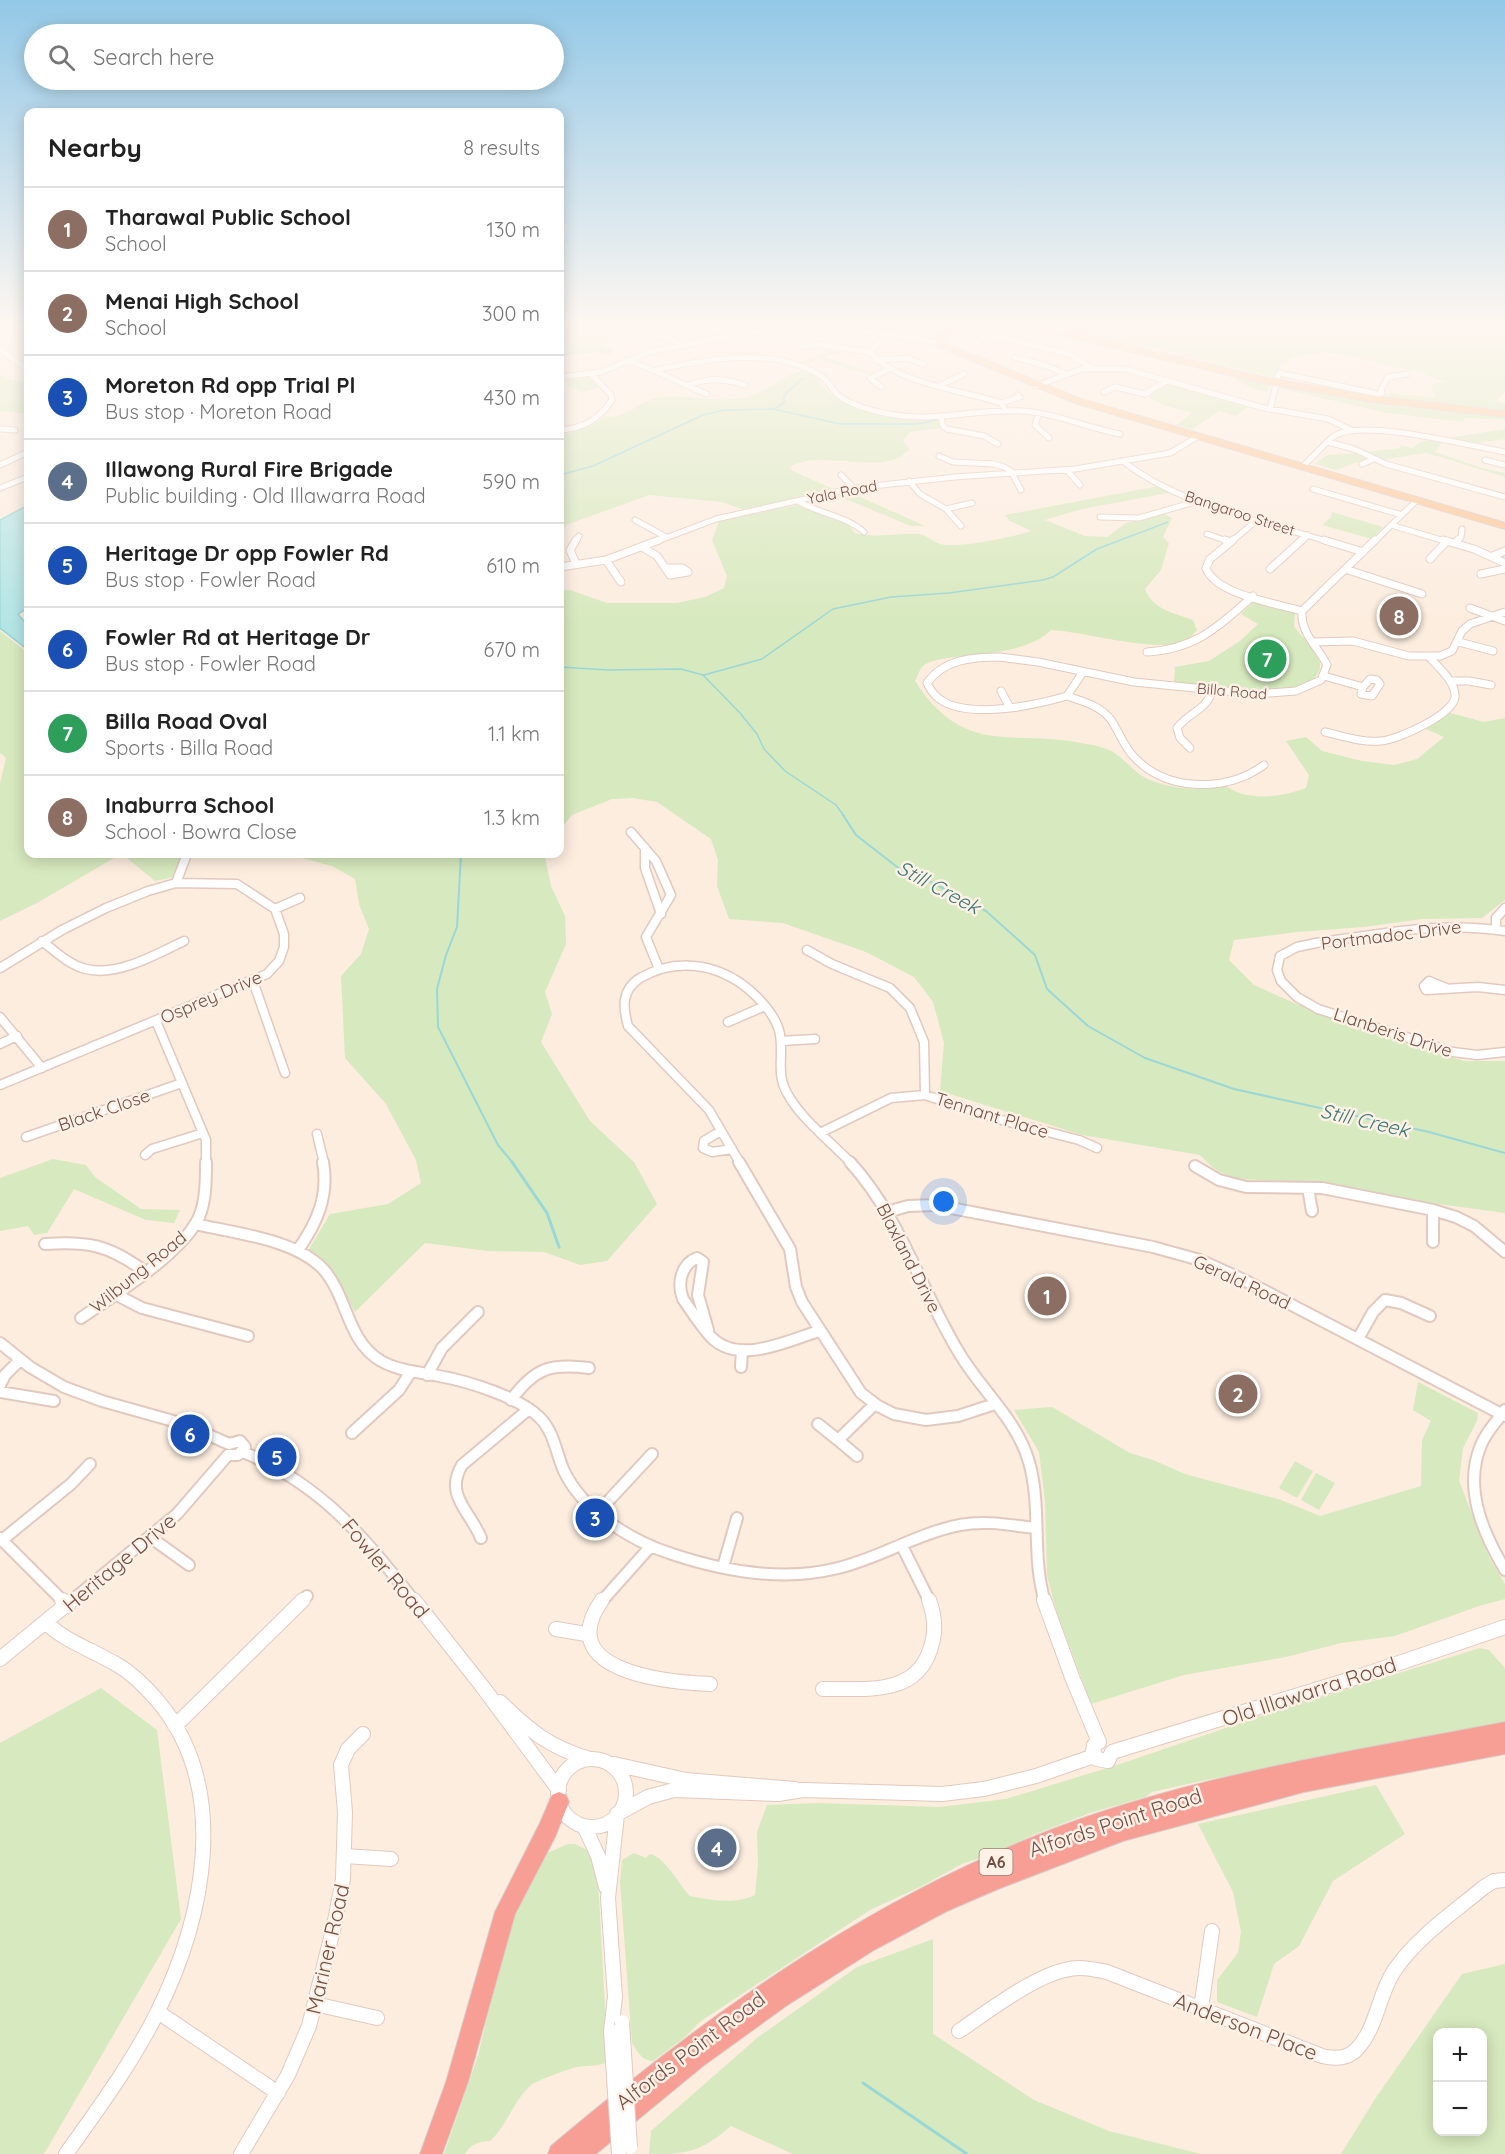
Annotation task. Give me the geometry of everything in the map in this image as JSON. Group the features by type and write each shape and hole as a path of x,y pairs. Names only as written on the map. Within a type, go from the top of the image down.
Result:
{"highway":[{"name":"Alfords Point Road","path":"559,2154 674,2058 759,1996 859,1934 989,1865 1066,1835 1172,1800 1281,1775 1505,1732"},
{"name":"Alfords Point Road","path":"578,2154 695,2058 778,1998 877,1938 940,1904 994,1880 1123,1831 1281,1788 1505,1744"},
{"path":"431,2154 457,2082 505,1912 517,1885 547,1834 559,1796"}],"main road":[{"path":"1153,424 1303,466"},
{"path":"1155,424 1505,525"},
{"path":"1400,494 1505,525"},
{"path":"1417,500 1435,504"}],"street":[{"path":"564,430 589,424"},
{"path":"943,424 947,429 962,437 984,436 998,444"},
{"path":"1035,424 1049,438"},
{"path":"1078,424 1120,435"},
{"path":"1335,424 1351,430"},
{"path":"1399,433 1405,427"},
{"path":"0,429 15,430"},
{"path":"1303,466 1334,436 1351,430 1370,429 1399,433 1505,452"},
{"path":"1181,432 1187,437 1185,446 1203,442 1220,444"},
{"name":"Yala Road","path":"564,566 606,560 716,519 854,488 909,481 1067,470 1170,453 1185,446 1198,436"},
{"path":"1328,442 1428,476 1505,497"},
{"path":"1492,460 1493,450"},
{"path":"0,465 24,454"},
{"path":"939,456 963,463 994,464 1004,467 1011,473 1021,490"},
{"path":"0,457 13,459"},
{"path":"1362,464 1374,459"},
{"path":"1485,460 1505,465"},
{"name":"Bangaroo Street","path":"1123,461 1142,476 1198,501 1363,552"},
{"path":"1428,476 1436,468"},
{"path":"1067,470 1080,484"},
{"path":"841,475 854,488"},
{"path":"0,488 24,479"},
{"path":"909,481 920,494 946,509 961,525"},
{"path":"1313,489 1404,513 1423,506 1451,510"},
{"path":"1496,495 1501,489"},
{"path":"1400,494 1408,503 1404,513"},
{"path":"1363,687 1323,676 1327,664 1303,627 1302,611 1417,500"},
{"path":"798,501 815,512 852,522 864,532"},
{"path":"1100,517 1139,518 1198,501"},
{"path":"946,509 972,503"},
{"path":"636,520 666,537"},
{"path":"1257,520 1207,564 1208,576 1216,583 1302,611"},
{"path":"1391,525 1456,543 1493,556 1505,563"},
{"path":"1456,543 1461,537 1462,529"},
{"path":"1207,534 1231,542"},
{"path":"576,564 570,550 579,536"},
{"path":"1270,569 1308,536"},
{"path":"1430,559 1447,541"},
{"path":"642,547 657,556 666,568"},
{"path":"1493,556 1505,551"},
{"path":"606,560 621,582"},
{"path":"1481,574 1505,569"},
{"path":"1345,570 1422,594"},
{"path":"1147,652 1176,650 1202,639 1253,596"},
{"path":"1470,608 1505,621"},
{"path":"1314,642 1354,641 1401,655 1430,658 1450,653 1468,625 1505,612"},
{"path":"1459,642 1493,651"},
{"name":"Billa Road","path":"1067,696 1044,702 982,709 954,707 942,702 930,692 927,683 937,669 955,662 981,658 1010,658 1142,683 1278,695 1306,689 1323,676"},
{"path":"1325,732 1367,741 1384,742 1400,739 1451,706 1455,694 1450,681 1430,658"},
{"path":"1083,672 1067,696 1096,708 1107,716 1130,753 1160,778 1182,783 1218,783 1243,776 1264,765"},
{"path":"1450,681 1491,685"},
{"path":"1190,748 1180,738 1177,728 1182,721 1204,710 1210,702 1213,690"},
{"path":"1001,691 1009,706"},
{"path":"631,832 668,882 670,895 646,937 659,969"},
{"path":"645,848 645,868 661,914"},
{"path":"176,883 185,858"},
{"path":"0,968 42,941 106,908 148,891 176,883 237,884 275,909 300,898"},
{"path":"1500,930 1496,918 1505,908"},
{"name":"Osprey Drive","path":"0,1085 267,974 279,961 284,947 284,934 275,909"},
{"name":"Portmadoc Drive","path":"1287,989 1277,970 1280,956 1297,948 1316,943 1437,926 1476,926 1500,930"},
{"path":"42,941 84,969 99,971 168,949 184,941"},
{"path":"807,950 832,964 890,988 910,1008 924,1042 925,1095"},
{"name":"Blaxland Drive","path":"875,1404 852,1381 819,1331 796,1287 793,1263 787,1243 709,1110 635,1035 623,1017 623,1002 627,991 645,975 659,969 693,964 710,967 735,979 765,1006 774,1018 781,1041 779,1068 786,1094 860,1174 887,1212 960,1355 1011,1425 1024,1448 1031,1469 1034,1528 1044,1600 1066,1662 1099,1742"},
{"path":"253,981 285,1073"},
{"path":"1446,988 1483,987 1505,990"},
{"name":"Llanberis Drive","path":"1287,989 1296,998 1318,1008 1435,1048 1464,1054 1505,1052"},
{"path":"728,1022 765,1006"},
{"path":"0,1017 42,1068"},
{"name":"Wilbung Road","path":"81,1318 176,1247 195,1224 202,1208 207,1156 203,1133 156,1021"},
{"path":"0,1044 17,1036"},
{"path":"781,1041 815,1039"},
{"name":"Black Close","path":"26,1137 182,1083"},
{"name":"Tennant Place","path":"822,1132 891,1098 925,1095 1002,1120 1079,1140 1097,1148"},
{"path":"721,1131 704,1141 703,1148 712,1152 732,1149"},
{"path":"145,1155 152,1149 203,1133"},
{"path":"298,1250 316,1225 324,1199 326,1182 317,1134"},
{"path":"1195,1166 1219,1180 1237,1186 1332,1189 1433,1210 1456,1217 1474,1226 1505,1252"},
{"path":"1308,1188 1312,1211"},
{"name":"Gerald Road","path":"887,1212 908,1206 935,1205 1177,1253 1223,1269 1504,1413"},
{"path":"1433,1210 1433,1242"},
{"path":"195,1224 298,1250 319,1264 338,1292 354,1333 368,1351 386,1364 411,1373 453,1379 529,1409 547,1427 571,1483 599,1510 651,1546 723,1567 770,1576 802,1575 844,1568 960,1525 990,1523 1034,1528"},
{"path":"45,1244 68,1242 104,1246 117,1251 144,1271"},
{"path":"708,1330 687,1307 681,1296 682,1276 685,1265 690,1259 697,1258 702,1262 698,1294 699,1305 708,1330 711,1337 727,1346 753,1350 819,1331"},
{"path":"115,1294 142,1308 248,1336"},
{"path":"1359,1339 1378,1303 1384,1299 1395,1300 1430,1316"},
{"path":"427,1375 442,1348 478,1312"},
{"path":"2,1342 20,1360 53,1382 77,1393 184,1424 229,1449"},
{"path":"741,1368 742,1350"},
{"path":"0,1385 5,1375 20,1360"},
{"path":"511,1400 523,1384 540,1370 561,1365 589,1368"},
{"path":"352,1433 399,1390 411,1373"},
{"path":"0,1392 54,1401"},
{"path":"838,1440 875,1404 893,1414 935,1421 957,1417 995,1404"},
{"path":"481,1538 475,1522 453,1490 454,1475 462,1465 529,1409"},
{"path":"1504,1413 1481,1446 1475,1481 1476,1503 1482,1526 1505,1570"},
{"path":"818,1424 857,1456"},
{"name":"Fowler Road","path":"229,1449 236,1456 243,1452 286,1472 319,1495 350,1523 383,1558 483,1686 559,1796"},
{"name":"Heritage Drive","path":"0,1659 68,1606 186,1504 229,1449"},
{"path":"599,1510 652,1454"},
{"path":"68,1606 1,1539 71,1484 90,1464"},
{"path":"723,1567 737,1518"},
{"path":"150,1537 189,1565"},
{"path":"651,1546 599,1604 592,1615 586,1634 599,1658 611,1666 677,1682 710,1684"},
{"path":"823,1689 895,1686 912,1679 927,1661 933,1642 931,1605 902,1546"},
{"path":"175,1726 307,1596"},
{"path":"46,1623 75,1646 123,1669 151,1694 175,1726 189,1753 195,1773 201,1803 203,1847 188,1937 158,2012 132,2057 66,2154"},
{"name":"Old Illawarra Road","path":"1113,1752 1372,1672 1505,1627"},
{"path":"556,1629 586,1634"},
{"name":"Fowler Road","path":"483,1686 546,1744 567,1754 590,1759"},
{"name":"Mariner Road","path":"241,2154 278,2093 304,2040 315,2004 338,1910 345,1856 342,1765 348,1749 363,1734"},
{"path":"1099,1742 1107,1744 1113,1752 1110,1760 1105,1762 1095,1756 1093,1748 1099,1742"},
{"path":"608,1762 620,1773 626,1789 623,1806 608,1823 585,1828 568,1819 559,1796 562,1779 570,1769 590,1759 608,1762 671,1778 774,1784 803,1790 942,1794 984,1790 1036,1776 1095,1756"},
{"path":"617,1814 648,1797 674,1790 778,1794 803,1790"},
{"path":"608,1898 617,1814"},
{"path":"585,1828 598,1856 608,1898 627,2152"},
{"path":"345,1856 391,1859"},
{"name":"Anderson Place","path":"959,2031 1045,1976 1073,1967 1107,1972 1322,2056 1340,2058 1350,2055 1361,2043 1391,1976 1401,1961 1484,1887 1494,1881 1505,1880"},
{"path":"1201,2009 1212,1931"},
{"path":"315,2004 377,2018"},
{"path":"158,2012 278,2093"}],"green space":[{"path":"594,424 939,424 940,428 910,432 903,441 910,450 898,458 873,462 813,460 790,467 793,471 833,489 744,510 722,502 649,495 566,525 564,530 564,435"},
{"path":"1178,424 1200,424 1192,429 1176,425"},
{"path":"1505,429 1505,439 1469,444 1442,439"},
{"path":"1422,441 1442,443 1435,452 1482,468 1505,473 1505,477 1427,453 1379,460 1365,452 1400,448 1401,445 1412,448"},
{"path":"1355,453 1366,459 1336,470 1315,464 1327,455"},
{"path":"1159,486 1173,492 1082,509 1045,520 1085,536 1107,537 1126,523 1165,514 1172,518 1163,537 1169,543 1161,570 1145,589 1148,596 1158,606 1193,620 1197,630 1188,639 1174,644 1159,645 1051,630 1031,643 1019,647 943,659 924,665 915,681 934,705 953,722 972,731 992,736 1061,740 1104,748 1113,752 1150,780 1168,786 1207,788 1226,786 1234,791 1254,796 1276,796 1306,788 1309,775 1286,741 1306,737 1322,751 1362,761 1394,765 1417,759 1444,737 1426,729 1450,713 1484,722 1505,718 1505,900 1482,918 1422,919 1234,940 1229,960 1254,985 1294,1003 1428,1051 1465,1061 1505,1061 1505,1213 1416,1201 1323,1182 1234,1179 1213,1168 1200,1155 1082,1135 940,1091 944,1043 933,1002 914,977 866,952 783,923 729,919 717,886 718,860 711,839 657,802 633,798 612,799 572,815 564,825 564,590 607,603 677,603 705,597 724,588 727,576 712,540 719,521 797,505 836,518 844,522 855,533 863,535 919,534 940,544 948,545 971,544 1031,531 1010,521 1005,515"},
{"path":"849,492 925,526 911,526 836,495"},
{"path":"1332,512 1383,527 1372,539 1322,525 1331,517"},
{"path":"1254,601 1295,613 1294,626 1319,659 1320,664 1315,677 1301,685 1257,690 1174,682 1175,667 1209,661 1240,641 1258,624 1241,614"},
{"path":"0,631 24,650 24,858 114,858 37,903 0,921 0,784 6,758 0,753"},
{"path":"127,858 180,858 174,877 155,881"},
{"path":"302,858 545,858 551,886 565,916 566,944 545,992 552,1014 541,1042 590,1121 634,1162 657,1204 607,1261 580,1265 544,1252 488,1251 425,1243 355,1312 327,1264 308,1251 330,1214 388,1204 421,1183 416,1160 386,1104 345,1058 341,976 361,954 369,929 359,904 355,879 332,866"},
{"path":"53,1159 86,1165 95,1177 141,1209 180,1210 174,1223 146,1220 74,1189 47,1233 34,1235 28,1226 0,1231 0,1178"},
{"path":"1418,1382 1478,1413 1477,1421 1463,1448 1459,1481 1490,1559 1505,1584 1505,1599 1395,1636 1341,1643 1286,1657 1184,1675 1091,1704 1057,1613 1047,1576 1045,1501 1039,1452 1014,1410 1052,1407 1130,1453 1185,1474 1281,1500 1320,1516 1421,1486 1422,1440 1431,1421 1413,1410"},
{"path":"1295,1461 1313,1471 1297,1498 1279,1488"},
{"path":"1316,1473 1335,1483 1319,1510 1301,1500"},
{"path":"1480,1648 1489,1650 1505,1668 1505,1727 1196,1782 1152,1792 1145,1797 1090,1813 1033,1835 993,1854 962,1864 870,1910 701,2021 685,2037 653,2061 643,2057 632,2043 620,1882 622,1860 634,1853 646,1858 650,1854 656,1856 672,1872 690,1896 723,1901 739,1900 755,1895 758,1864 757,1832 767,1805 818,1803 940,1807 1006,1799 1117,1765 1276,1711"},
{"path":"101,1688 157,1730 181,1919 44,2154 0,2154 0,1743"},
{"path":"1376,1785 1405,1834 1333,1881 1299,1946 1274,1964 1257,2017 1217,2002 1217,1980 1238,1953 1241,1932 1233,1892 1198,1824"},
{"path":"568,1844 575,1844 591,1852 598,1880 608,2062 573,2068 534,2083 519,2098 501,2128 490,2141 476,2144 465,2154 444,2154 478,2056 511,1918 545,1854"},
{"path":"933,1939 933,2034 1034,2100 1109,2131 1201,2154 793,2154 731,2126 694,2150 649,2154 651,2131 757,2038 857,1967"},
{"path":"1505,1964 1505,2154 1341,2154 1375,2099 1462,1974"}],"water":[{"path":"24,507 24,610 18,614 24,621 24,647 0,628 0,520"}],"waterway":[{"path":"564,474 593,466 685,424"},
{"path":"838,424 920,424"},
{"path":"704,675 762,659 833,609 891,597 949,593 1043,580 1053,577 1097,549 1168,522"},
{"name":"Still Creek","path":"0,628 17,641"},
{"name":"Still Creek","path":"564,667 608,670 681,669 703,675 740,713 757,734 764,749 785,771 836,805 844,816"},
{"name":"Still Creek","path":"843,815 856,835 901,870 933,883 986,911 1035,955 1047,989 1088,1026 1145,1058 1234,1089 1429,1132 1505,1153"},
{"path":"461,858 457,927 446,955 437,989 438,1027 498,1145 513,1163"},
{"path":"512,1162 547,1213 559,1247"},
{"path":"863,2083 967,2154"}],"place":[{"name":"Inaburra School","path":"1399,616"},
{"name":"Billa Road Oval","path":"1267,659"},
{"name":"Tharawal Public School","path":"1047,1296"},
{"name":"Menai High School","path":"1238,1394"},
{"name":"Fowler Rd at Heritage Dr","path":"190,1434"},
{"name":"Heritage Dr opp Fowler Rd","path":"277,1457"},
{"name":"Moreton Rd opp Trial Pl","path":"595,1518"},
{"name":"Illawong Rural Fire Brigade","path":"717,1848"}]}
